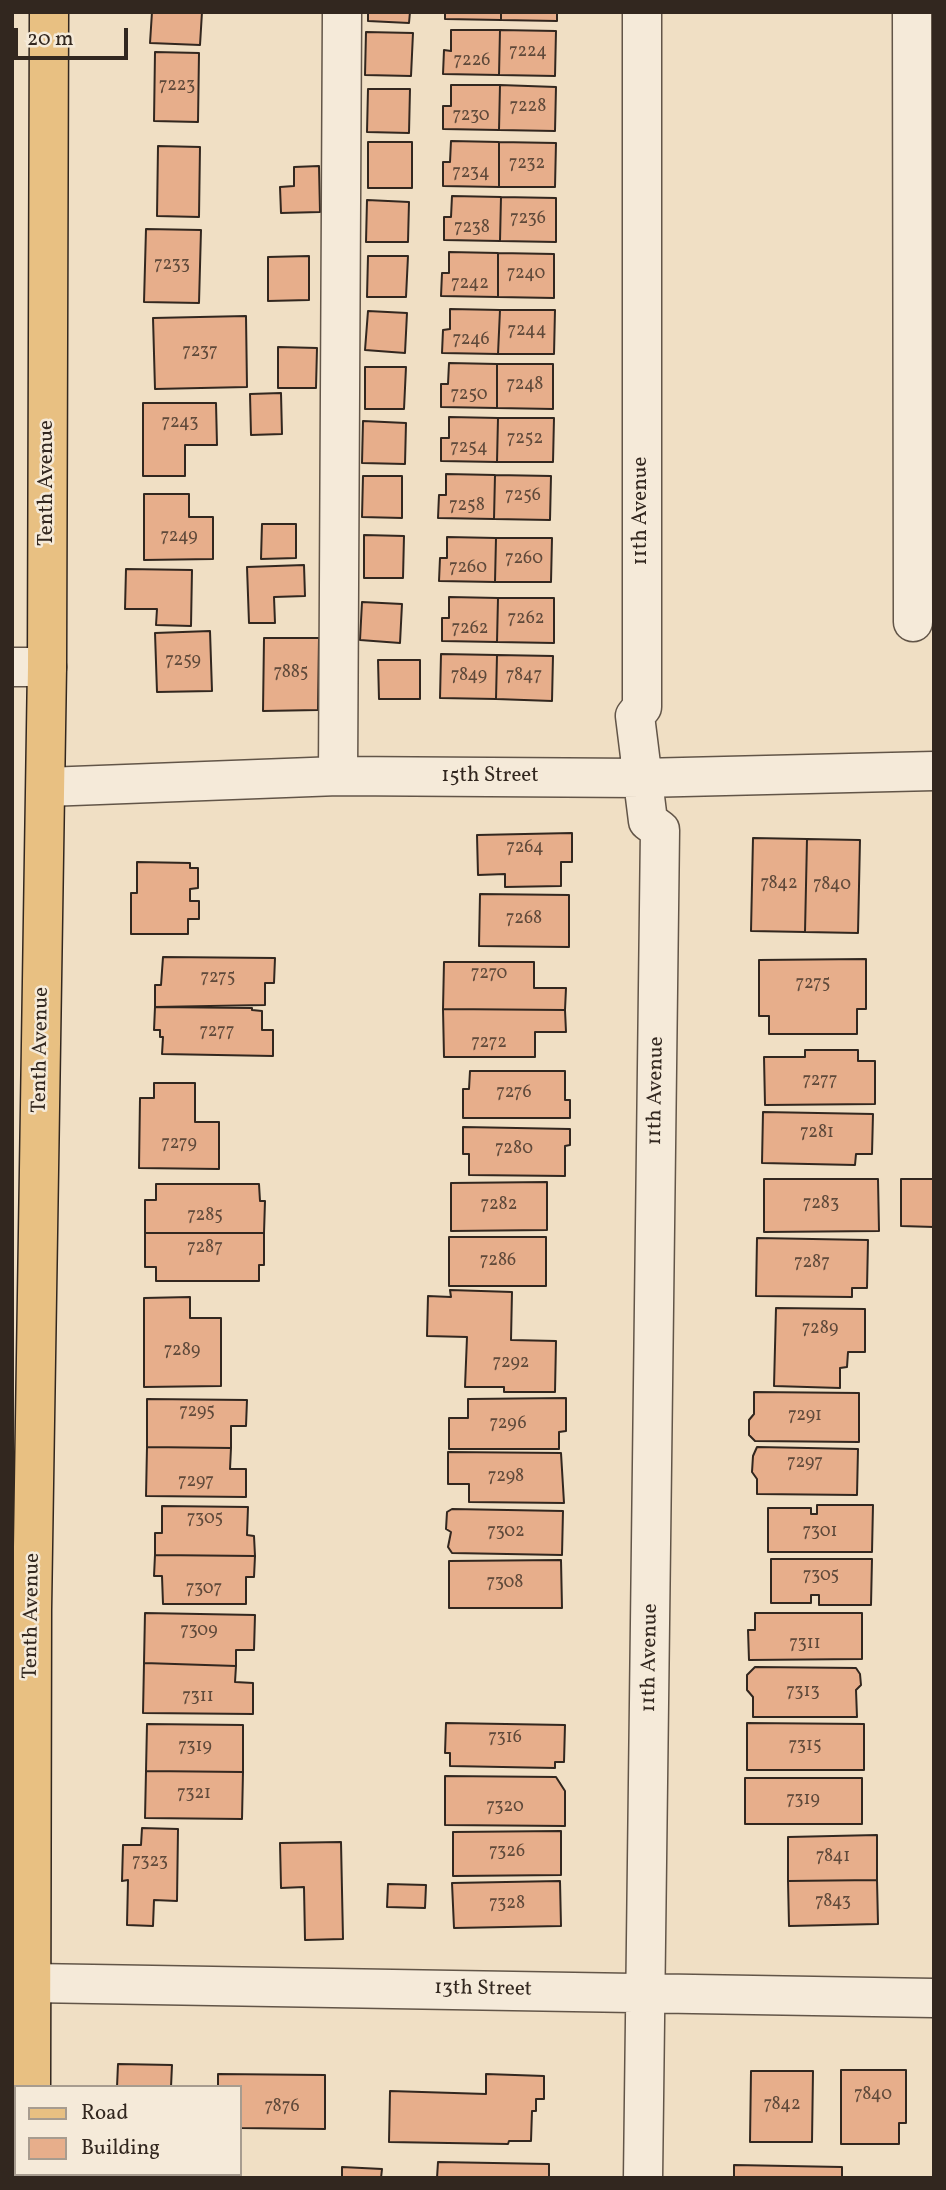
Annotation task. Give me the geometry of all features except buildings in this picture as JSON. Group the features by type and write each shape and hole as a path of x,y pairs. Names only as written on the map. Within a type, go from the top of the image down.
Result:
{"main road":[{"name":"Tenth Avenue","path":"31,2085 32,1983 22,1604 46,787 30,667 49,12"}],"street":[{"path":"338,776 342,12"},
{"name":"11th Avenue","path":"642,12 642,707 635,716 648,821 660,830 643,2178"},
{"path":"912,12 913,622"},
{"name":"15th Street","path":"46,787 338,776 641,778 934,771"},
{"name":"13th Street","path":"32,1983 934,1998"}]}
